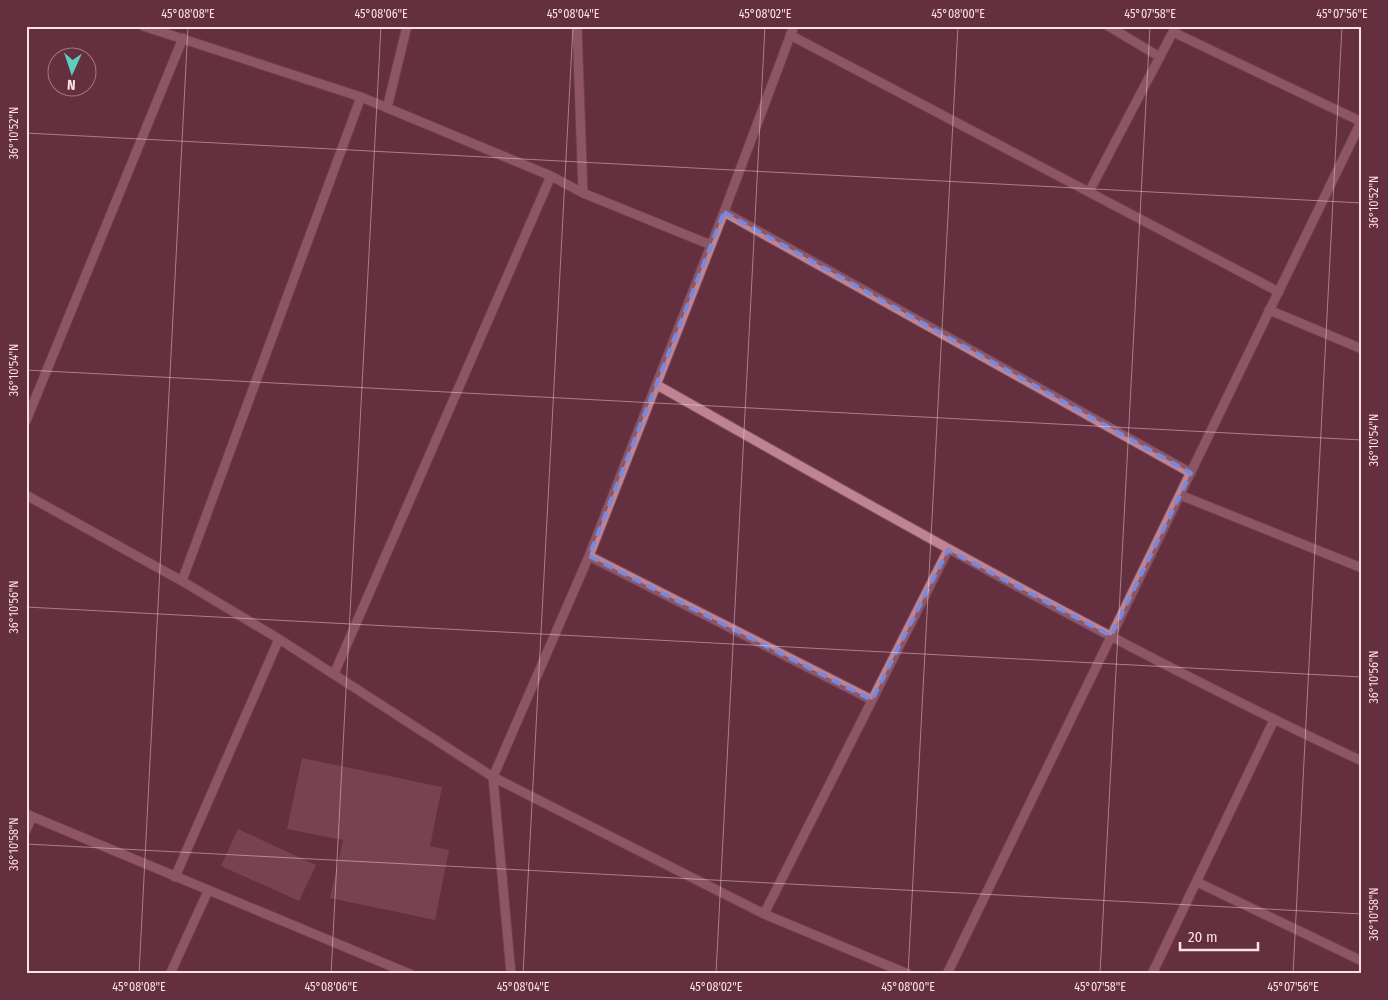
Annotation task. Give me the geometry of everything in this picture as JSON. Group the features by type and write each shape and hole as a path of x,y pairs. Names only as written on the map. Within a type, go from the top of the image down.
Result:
{"street":[{"path":"143,26 361,97 551,176 583,193 710,245"},
{"path":"387,108 407,26"},
{"path":"577,26 583,193"},
{"path":"1108,26 1160,56"},
{"path":"947,974 1361,122 1174,29 1089,192"},
{"path":"511,974 492,778 589,556 657,386 792,31 1089,192 1279,292"},
{"path":"26,421 183,38"},
{"path":"182,581 361,97"},
{"path":"334,674 551,176"},
{"path":"724,212 1191,473"},
{"path":"1269,310 1362,349"},
{"path":"657,386 948,550 1274,720 1362,761"},
{"path":"1180,495 1362,568"},
{"path":"26,496 182,581 278,639 492,778 764,914 908,974"},
{"path":"764,914 948,550"},
{"path":"589,556 872,700"},
{"path":"175,877 278,639"},
{"path":"1152,974 1274,720"},
{"path":"26,830 29,816 410,974"},
{"path":"1196,882 1362,961"},
{"path":"170,974 208,891"}],"highlighted area":[{"path":"724,212 1191,473 1111,636 948,550 872,700 589,556"}],"building":[{"path":"302,758 442,787 430,846 449,850 435,920 330,898 343,840 287,829"},
{"path":"238,829 316,865 299,901 221,866"}]}
